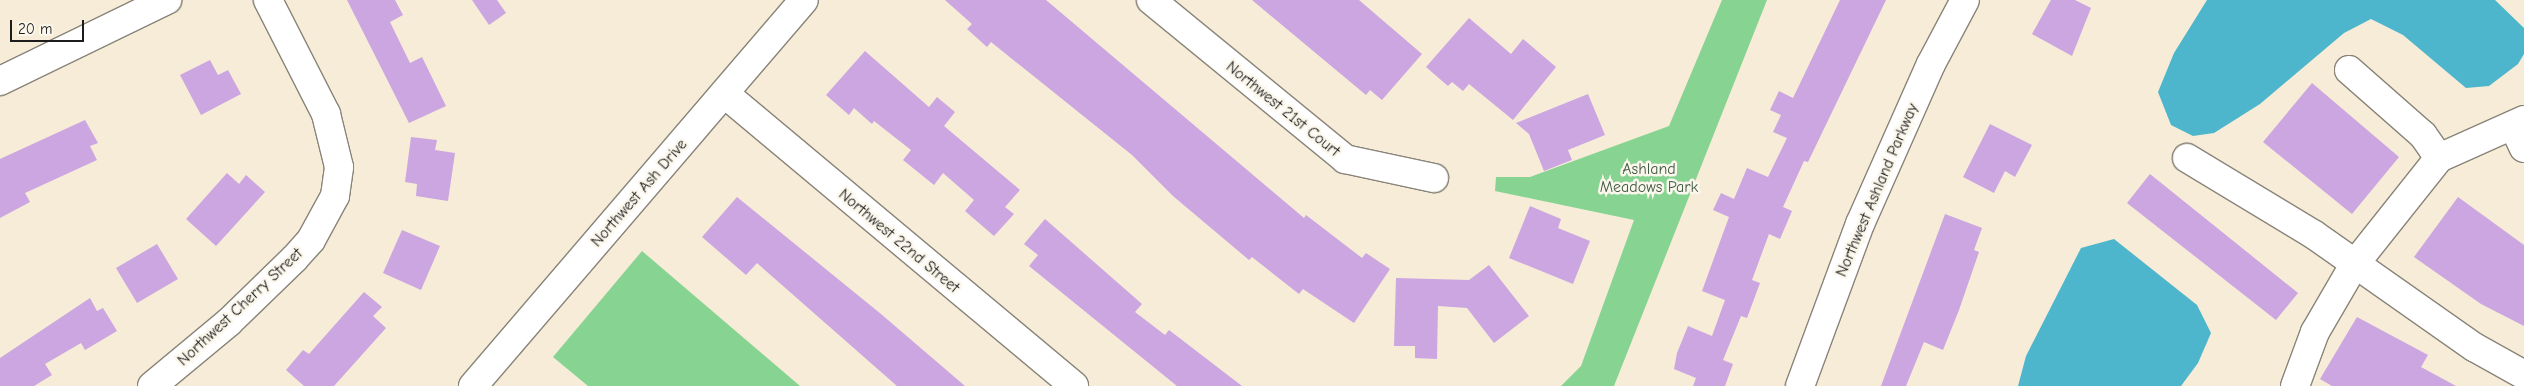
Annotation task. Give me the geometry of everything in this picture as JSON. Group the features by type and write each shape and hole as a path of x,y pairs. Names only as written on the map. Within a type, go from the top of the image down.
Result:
{"street":[{"path":"0,81 167,0"},
{"name":"Northwest Cherry Street","path":"152,386 229,322 294,259 311,240 335,196 339,167 326,114 268,0"},
{"name":"Northwest Ash Drive","path":"473,386 804,0"},
{"name":"Northwest 21st Court","path":"1151,0 1345,159 1434,178"},
{"name":"Northwest Ashland Parkway","path":"1800,386 1864,216 1931,64 1965,0"},
{"path":"2349,70 2423,134 2439,158"},
{"name":"Northwest 22nd Street","path":"725,94 1074,386"},
{"path":"2295,386 2315,332 2354,265 2439,158 2521,132"},
{"path":"2187,158 2313,234 2354,265 2524,376"}],"green space":[{"name":"Ashland Meadows Park","path":"1722,0 1767,0 1614,386 1561,386 1581,366 1634,220 1495,191 1496,177 1530,177 1669,126"},
{"path":"642,251 800,386 588,386 553,357"}],"water":[{"path":"2207,0 2495,0 2524,28 2524,54 2518,64 2489,86 2466,88 2403,35 2371,19 2344,33 2260,104 2214,133 2193,136 2171,125 2158,92 2174,53"},
{"path":"2114,239 2197,305 2211,333 2198,363 2181,386 2018,386 2026,356 2081,248"}],"building":[{"path":"347,0 395,0 403,15 390,22 410,63 422,57 446,106 409,123"},
{"path":"472,0 497,0 506,13 489,25"},
{"path":"945,0 1046,0 1304,218 1306,215 1362,258 1366,253 1390,269 1354,323 1303,289 1299,294 1252,257 1249,260 1173,196 1132,155 991,42 987,47 967,29 972,24"},
{"path":"1252,0 1359,0 1422,54 1382,100 1370,90 1366,95"},
{"path":"1840,0 1886,0 1808,162 1804,161 1783,207 1792,211 1780,239 1769,234 1752,280 1760,283 1747,318 1741,316 1723,360 1733,364 1725,386 1693,386 1696,378 1674,369 1677,353 1688,326 1712,336 1725,300 1702,291 1729,217 1713,210 1721,193 1734,199 1747,168 1768,177 1787,138 1773,132 1781,115 1770,110 1779,91 1793,98"},
{"path":"2051,0 2075,0 2091,8 2072,56 2032,34"},
{"path":"1469,18 1511,54 1523,39 1556,67 1513,120 1469,84 1463,91 1452,82 1448,86 1426,67"},
{"path":"865,51 929,107 937,97 955,112 944,126 1020,190 1005,207 1014,214 994,236 965,211 974,200 943,173 934,185 903,160 911,150 874,121 872,124 854,108 849,115 826,95"},
{"path":"210,60 218,75 228,70 241,94 201,115 180,75"},
{"path":"2312,83 2399,157 2352,214 2263,142"},
{"path":"1588,94 1605,135 1568,150 1572,160 1544,171 1529,134 1516,123"},
{"path":"85,120 98,143 90,146 97,160 25,193 30,202 0,218 0,159"},
{"path":"1990,124 2032,145 2015,177 2005,171 1994,193 1963,177"},
{"path":"411,137 437,140 435,150 455,153 448,201 416,196 417,184 405,182"},
{"path":"227,173 239,184 246,175 265,192 216,246 186,219"},
{"path":"2150,174 2298,293 2276,320 2127,203"},
{"path":"737,197 881,314 965,386 897,386 757,263 746,275 702,237"},
{"path":"2458,197 2524,245 2524,326 2481,304 2414,257"},
{"path":"1530,206 1561,219 1558,228 1590,241 1573,284 1509,258"},
{"path":"1945,214 1982,228 1974,250 1979,252 1959,310 1943,350 1924,342 1906,386 1881,386"},
{"path":"1045,219 1142,304 1135,312 1165,335 1169,330 1242,386 1177,386 1029,266 1038,255 1024,244"},
{"path":"402,230 440,246 421,290 383,273"},
{"path":"157,244 178,279 137,303 116,268"},
{"path":"1489,265 1529,316 1494,343 1467,308 1438,306 1437,359 1415,358 1415,346 1394,346 1396,278 1469,280"},
{"path":"364,292 382,307 373,316 386,328 334,386 304,386 286,370 303,350 309,354"},
{"path":"90,298 97,311 103,308 117,331 85,350 81,343 45,364 52,375 34,386 0,386 0,358"},
{"path":"2357,317 2428,355 2421,367 2456,386 2332,386 2320,379"}]}
